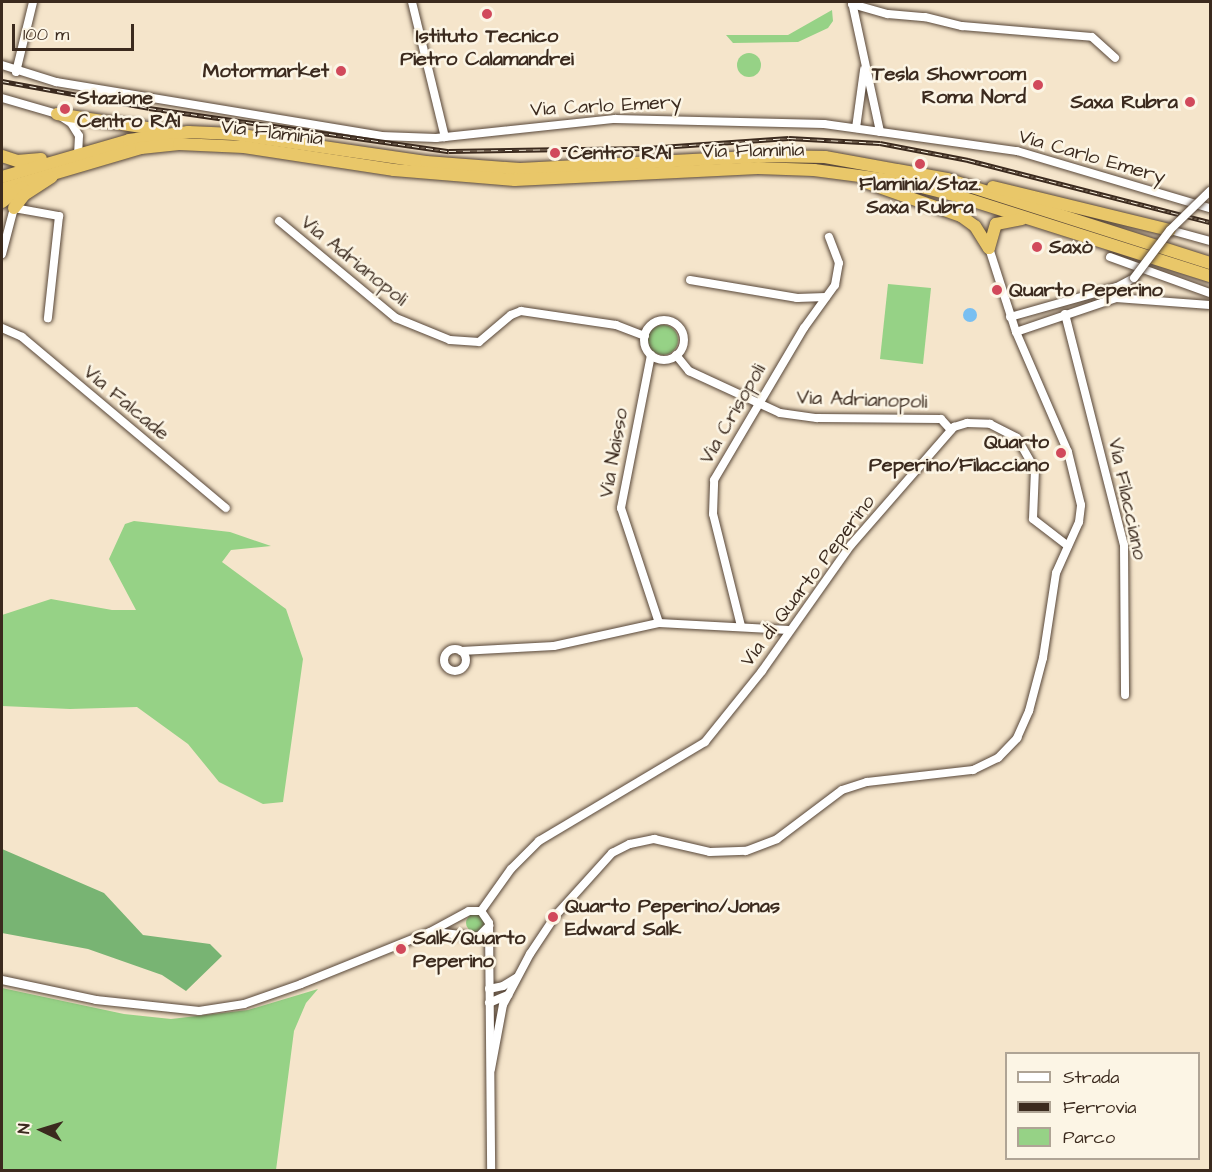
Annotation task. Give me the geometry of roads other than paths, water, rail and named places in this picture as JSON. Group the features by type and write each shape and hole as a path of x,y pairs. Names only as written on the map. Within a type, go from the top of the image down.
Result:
{"highway":[{"path":"57,114 179,132"},
{"name":"Via Flaminia","path":"2,177 129,140 179,132 234,135 469,166 582,168 809,156 886,165 947,180 1210,263"},
{"name":"Via Flaminia","path":"2,189 141,148 192,143 255,148 424,173 515,180 744,169 814,170 925,188 1035,220 1210,276"},
{"path":"2,156 22,161 66,158"},
{"path":"814,170 855,178 955,213 975,226 989,248"},
{"path":"14,208 24,195 57,172"},
{"path":"2,202 37,178"},
{"path":"947,180 1067,204 1170,230"},
{"path":"989,248 991,232 998,223 1035,220"}],"street":[{"path":"16,72 33,2"},
{"path":"412,2 445,137"},
{"path":"880,132 852,3 888,14 925,17 962,26 1092,37 1115,58"},
{"path":"856,128 863,88 862,47"},
{"name":"Via Carlo Emery","path":"2,65 16,72 89,88 381,136 445,137 561,122 643,118 798,121 1006,149 1072,165 1210,208"},
{"path":"2,98 57,114 77,130 78,154"},
{"path":"1010,317 1117,287 1134,278 1170,230 1210,191"},
{"path":"2,254 14,208 59,216 48,318"},
{"name":"Via Adrianopoli","path":"279,221 396,318 450,340 479,342 511,315 521,311 616,325 645,336"},
{"path":"1170,230 1210,241"},
{"name":"Via Crisopoli","path":"741,626 713,514 712,493 718,468 840,272 829,237"},
{"path":"490,1069 500,1016 517,977 540,937 580,886 612,854 630,844 668,840 710,852 746,851 777,839 842,790 895,778 966,772 998,758 1017,738 1029,711 1043,657 1056,573 1080,515 1080,494 1068,452 1010,317 989,248"},
{"path":"1110,257 1210,293"},
{"path":"690,280 797,298 826,297"},
{"path":"1016,332 1093,303 1125,297 1210,305"},
{"name":"Via Filacciano","path":"1065,314 1124,545 1125,695"},
{"path":"655,322 672,322 683,334 683,346 676,355 664,360 651,355 645,336 655,322"},
{"name":"Via Falcade","path":"2,328 22,337 226,508"},
{"name":"Via Naisso","path":"651,355 621,508 659,623"},
{"name":"Via Adrianopoli","path":"676,355 689,371 780,413 817,418 941,419 951,430"},
{"path":"951,430 963,424 982,423 1004,429 1017,438 1035,469 1033,519 1068,546"},
{"name":"Via di Quarto Peperino","path":"481,910 524,855 557,827 705,742 851,545 951,430"},
{"path":"463,654 474,651 554,646 659,623 789,630"},
{"path":"2,980 96,1000 199,1011 244,1004 282,991 430,932 472,910 481,910 489,925 491,1170"},
{"path":"465,915 462,926 489,958"},
{"path":"430,932 471,936 484,934 489,925"},
{"path":"489,989 503,987 517,977"},
{"path":"489,1004 508,995"}],"water":[{"path":"970,308 975,310 977,315 975,320 970,322 965,320 963,315 965,310"}],"railway":[{"path":"2,81 149,108 449,151 647,148 789,138 880,143 968,160 1210,222"}],"place":[{"name":"Istituto Tecnico Pietro Calamandrei","path":"487,14"},
{"name":"Motormarket","path":"341,71"},
{"name":"Tesla Showroom Roma Nord","path":"1038,85"},
{"name":"Saxa Rubra","path":"1190,102"},
{"name":"Stazione Centro RAI","path":"65,109"},
{"name":"Centro RAI","path":"555,153"},
{"name":"Flaminia/Staz. Saxa Rubra","path":"920,164"},
{"name":"Saxò","path":"1037,247"},
{"name":"Quarto Peperino","path":"997,290"},
{"name":"Quarto Peperino/Filacciano","path":"1061,453"},
{"name":"Quarto Peperino/Jonas Edward Salk","path":"553,917"},
{"name":"Salk/Quarto Peperino","path":"401,949"}]}
